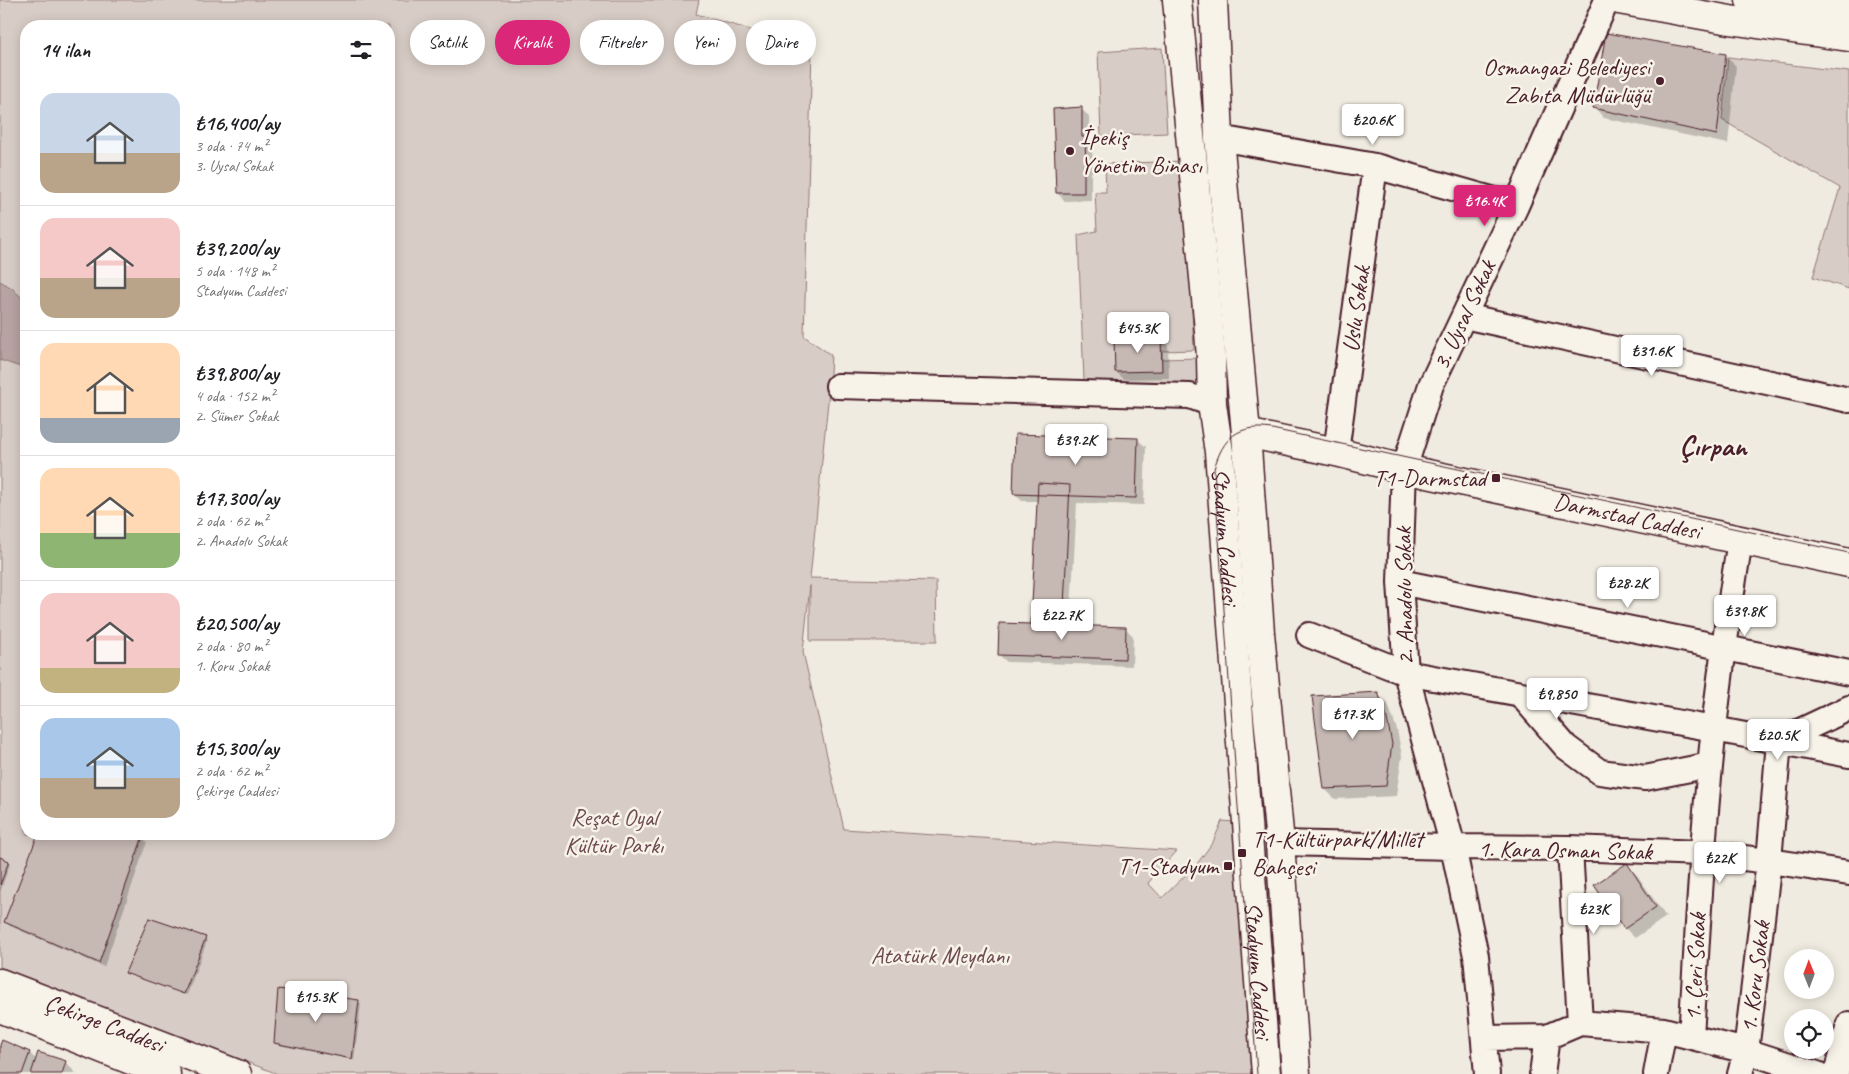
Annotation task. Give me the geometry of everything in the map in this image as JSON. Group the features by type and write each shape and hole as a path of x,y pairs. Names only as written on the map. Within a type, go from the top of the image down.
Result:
{"main road":[{"name":"Stadyum Caddesi","path":"1177,0 1208,319 1212,404 1219,452 1266,1074"},
{"path":"1213,0 1219,138 1246,433 1260,634 1280,843 1296,1074"},
{"path":"1619,0 1730,20 1849,37"},
{"path":"1750,0 1849,13"},
{"path":"1730,20 1829,50 1849,52"},
{"name":"Darmstad Caddesi","path":"1246,433 1849,563"},
{"name":"Çekirge Caddesi","path":"0,983 237,1074"},
{"name":"Çekirge Caddesi","path":"0,1008 166,1074"}],"street":[{"name":"3. Uysal Sokak","path":"1404,468 1431,385 1516,206 1607,0"},
{"path":"1219,138 1374,166 1516,206"},
{"name":"Uslu Sokak","path":"1336,452 1374,166"},
{"path":"1464,316 1849,400"},
{"path":"838,386 1190,396 1212,404"},
{"name":"2. Anadolu Sokak","path":"1404,468 1400,582 1406,673 1453,848 1476,956 1487,1074"},
{"name":"1. Çeri Sokak","path":"1691,1036 1702,853 1710,766 1723,648 1740,540"},
{"path":"1400,582 1849,673"},
{"path":"1310,635 1406,673 1849,755"},
{"path":"1520,694 1566,747 1600,772 1645,778 1710,766"},
{"path":"1778,742 1849,708"},
{"name":"1. Koru Sokak","path":"1740,1074 1746,1051 1769,861 1778,742"},
{"name":"1. Kara Osman Sokak","path":"1280,843 1453,848 1570,848 1702,853 1849,873"},
{"path":"1570,848 1580,1023"},
{"path":"1485,1038 1548,1037 1580,1023 1664,1030 1746,1051 1817,1074"},
{"path":"1836,1074 1849,1024"},
{"path":"1656,1074 1664,1030"},
{"path":"1542,1074 1548,1037"}],"green space":[{"name":"Reşat Oyal Kültür Parkı","path":"0,0 699,0 696,14 716,20 674,20 674,65 736,65 736,26 746,29 746,65 812,65 804,336 831,355 810,578 936,581 937,641 810,641 810,585 803,652 844,829 1177,851 1148,883 1162,898 1197,864 1213,842 1222,821 1233,822 1251,1074 278,1074 0,967"},
{"path":"1162,48 1167,133 1101,136 1098,52"},
{"path":"1728,57 1849,72 1849,289 1813,277 1840,188 1722,120"},
{"path":"1184,161 1194,350 1162,351 1162,359 1198,358 1201,386 1084,380 1078,235 1097,231 1095,192 1106,192 1105,164"}],"shaded area":[{"path":"0,281 12,288 20,296 20,367 0,360"}],"building":[{"name":"Osmangazi Belediyesi Zabıta Müdürlüğü","path":"1606,33 1726,54 1717,135 1593,108"},
{"name":"İpekiş Yönetim Binası","path":"1082,107 1082,137 1085,137 1086,165 1084,165 1084,193 1056,193 1053,109"},
{"path":"1161,337 1162,371 1115,372 1114,338"},
{"path":"1015,434 1138,438 1136,498 1013,494"},
{"path":"1038,483 1070,485 1063,626 1031,624"},
{"path":"999,623 1126,627 1125,659 998,655"},
{"path":"1378,692 1387,719 1392,744 1386,786 1324,789 1312,696"},
{"path":"36,840 142,840 99,963 4,922"},
{"path":"0,857 9,861 0,885"},
{"path":"1627,863 1656,907 1624,929 1594,885"},
{"path":"149,918 206,937 184,994 125,973"},
{"path":"278,989 359,1000 352,1059 274,1043"},
{"path":"2,1040 30,1052 22,1074 0,1074 0,1045"},
{"path":"38,1052 66,1061 62,1074 31,1074"}],"tram line":[{"path":"1257,1074 1214,469 1227,441 1241,431 1260,428 1272,429 1849,553"}],"place":[{"name":"Osmangazi Belediyesi Zabıta Müdürlüğü","path":"1660,81"},
{"name":"İpekiş Yönetim Binası","path":"1070,151"},
{"name":"T1-Darmstad","path":"1496,478"},
{"name":"T1-Kültürpark/Millet Bahçesi","path":"1242,853"},
{"name":"T1-Stadyum","path":"1228,866"}],"district":[{"name":"Çırpan","path":"1713,445"}],"park label":[{"name":"Atatürk Meydanı","path":"940,955"}]}
